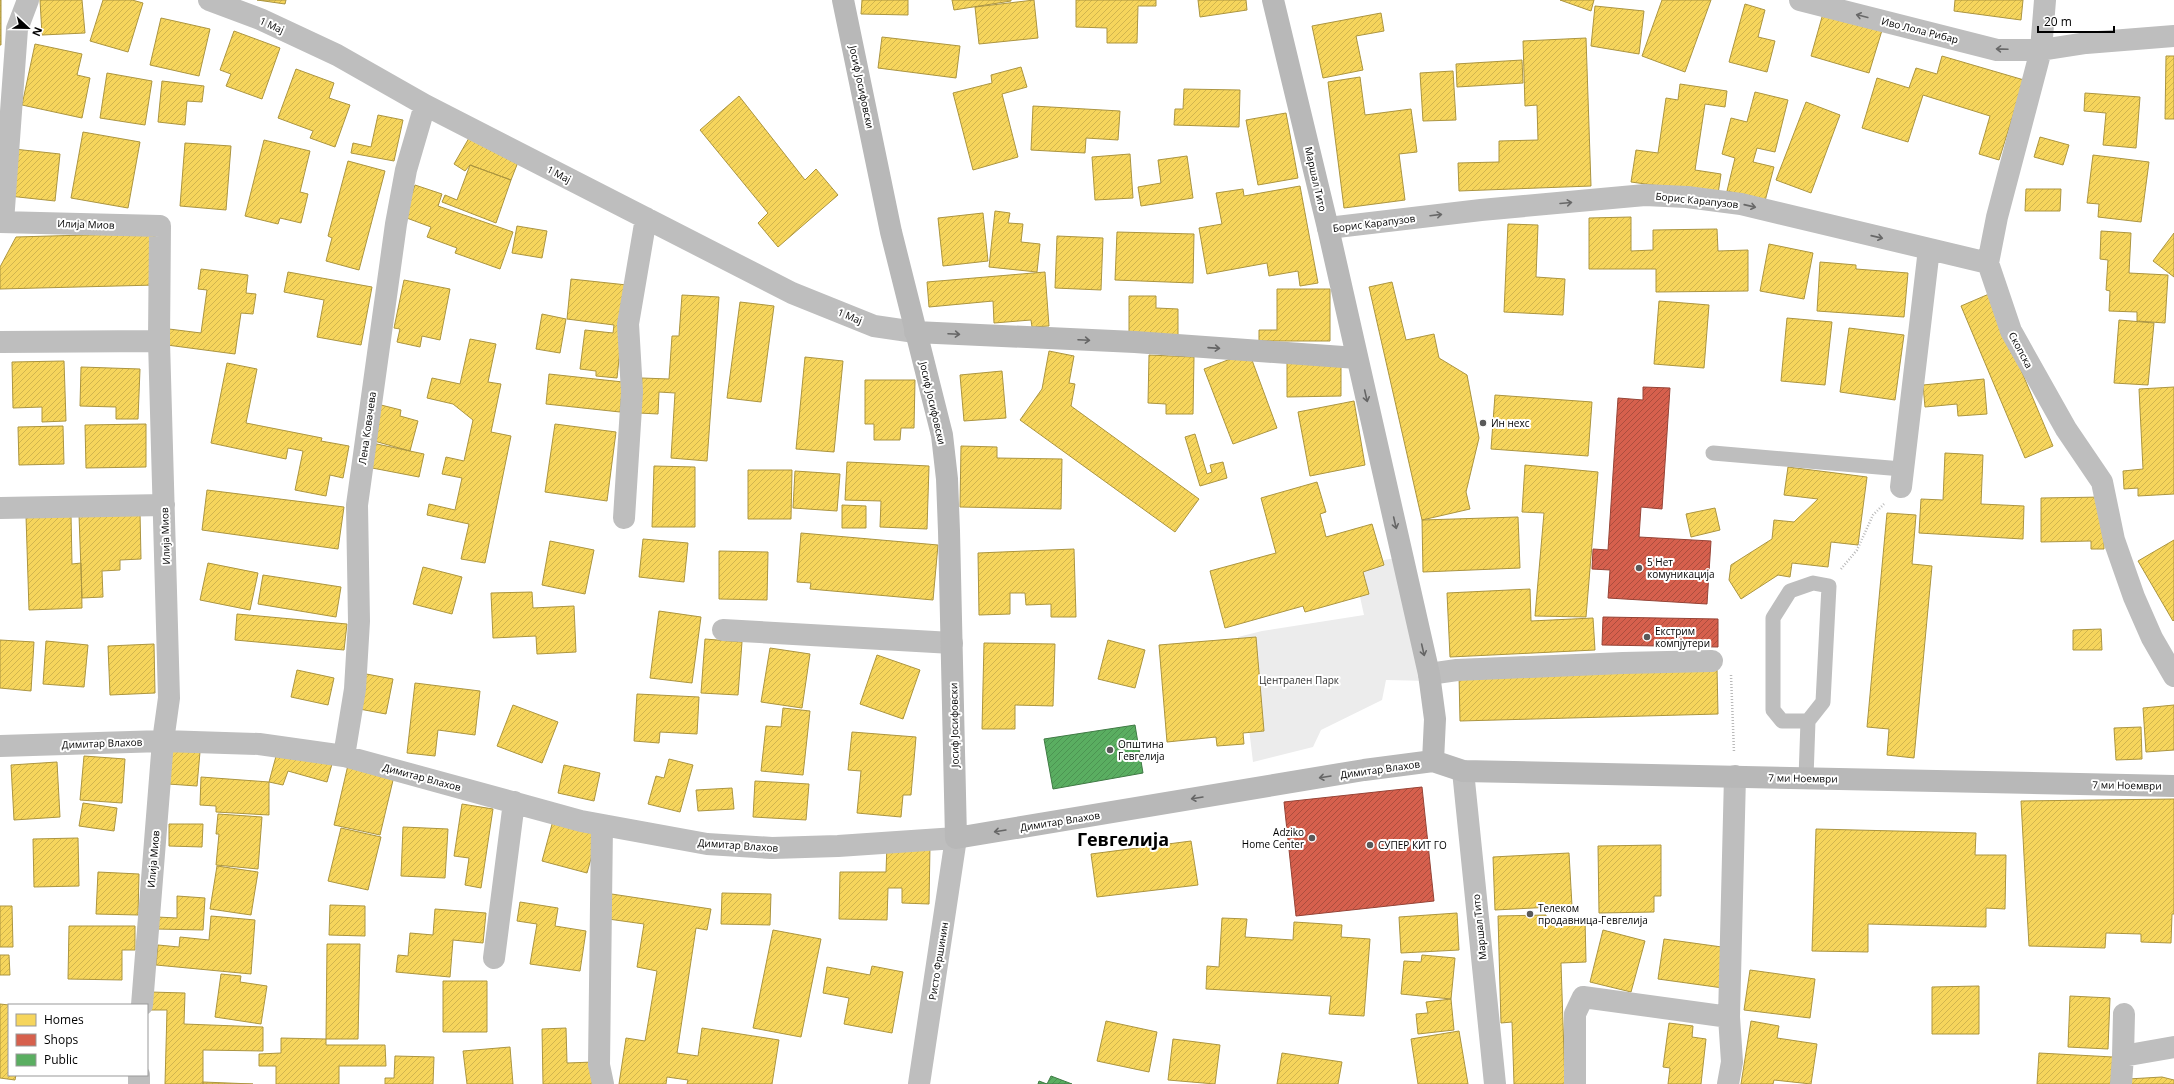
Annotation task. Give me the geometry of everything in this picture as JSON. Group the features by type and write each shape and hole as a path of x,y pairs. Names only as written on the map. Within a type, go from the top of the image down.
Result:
{"main road":[{"name":"Јосиф Јосифовски","path":"843,0 891,232 942,435 948,487 956,838"},
{"name":"Маршал Тито","path":"1273,0 1328,228 1429,674 1435,719 1433,761"},
{"path":"915,332 1135,342 1357,358"},
{"name":"Димитар Влахов","path":"956,838 1364,770 1433,761"},
{"name":"7 ми Ноември","path":"1433,761 1463,771 2174,786"}],"street":[{"path":"1,222 17,29 28,0"},
{"name":"1 Мај","path":"209,0 260,19 337,56 425,105 792,293 874,326 915,332"},
{"name":"Иво Лола Рибар","path":"1800,0 1997,50 2041,50 2086,43 2174,36"},
{"name":"Скопска","path":"2045,0 2041,50 1997,217 1988,264 2011,331 2059,416 2102,482 2114,540 2134,596 2152,638 2174,676"},
{"name":"Лена Ковачева","path":"344,756 355,689 359,621 357,505 396,224 406,170 425,105"},
{"name":"Борис Карапузов","path":"1328,228 1481,210 1645,195 1687,197 1741,204 1988,264"},
{"path":"624,518 632,392 628,324 646,218"},
{"name":"Илија Миов","path":"1,222 160,226 159,341 169,698 163,741 142,1004"},
{"path":"1901,478 1929,249"},
{"path":"0,342 159,341"},
{"path":"0,508 164,505"},
{"path":"723,630 952,643"},
{"path":"1429,674 1472,670 1623,663 1712,661"},
{"name":"Димитар Влахов","path":"0,746 163,741 259,744 344,756 602,825 707,844 772,848 838,846 956,838"},
{"name":"Маршал Тито","path":"1463,771 1496,1084"},
{"path":"1728,1084 1732,1062 1729,1017 1735,776"},
{"path":"494,958 514,802"},
{"path":"602,825 599,1065 603,1084"},
{"name":"Ристо Фршинин","path":"919,1084 956,838"},
{"path":"1575,1084 1575,1014 1583,997 1729,1017"},
{"path":"2121,1084 2124,1014"},
{"path":"2123,1056 2174,1047"}],"lane":[{"path":"1713,454 1901,478"},
{"path":"1806,778 1808,721 1823,702 1829,586 1813,583 1790,591 1773,618 1773,710 1782,721 1808,721"}],"path":[{"path":"1829,586 1847,560 1857,550 1873,515 1901,478"},
{"path":"1712,661 1731,673 1735,776"}],"green space":[{"name":"Централен Парк","path":"1403,557 1430,681 1386,680 1382,700 1321,730 1313,747 1253,762 1238,637 1262,631 1364,615 1353,565"}],"building: Homes":[{"path":"1,0 1,45 0,45"},
{"path":"40,0 82,0 85,33 42,35"},
{"path":"103,0 132,0 143,3 128,52 90,41"},
{"path":"257,0 286,0 285,4"},
{"path":"862,0 908,0 908,15 861,14"},
{"path":"952,0 1011,0 1011,1 954,10"},
{"path":"1034,0 1038,38 979,44 975,7"},
{"path":"1076,0 1156,0 1156,6 1138,6 1137,43 1107,43 1107,28 1076,27"},
{"path":"1198,0 1246,0 1247,10 1200,17"},
{"path":"1560,0 1594,0 1591,11"},
{"path":"1662,0 1711,0 1685,72 1642,56"},
{"path":"1955,0 2023,0 2021,20 1954,11"},
{"path":"1745,4 1765,10 1758,37 1775,41 1767,72 1729,62"},
{"path":"1595,6 1644,11 1639,54 1591,46"},
{"path":"1824,10 1883,27 1869,73 1811,56"},
{"path":"1381,13 1384,31 1356,36 1363,70 1323,78 1312,26"},
{"path":"161,18 210,29 199,76 150,65"},
{"path":"234,31 280,48 262,99 226,86 231,74 220,70"},
{"path":"882,37 960,46 956,78 878,68"},
{"path":"1586,38 1591,186 1459,191 1458,163 1499,162 1499,141 1538,140 1537,105 1525,106 1523,41"},
{"path":"35,44 82,54 77,75 90,78 82,118 22,105"},
{"path":"1942,56 2024,80 1999,160 1979,154 1990,116 1923,95 1908,142 1862,128 1877,78 1909,88 1916,68 1937,74"},
{"path":"2166,56 2174,56 2174,119 2165,119"},
{"path":"1522,60 1523,83 1457,87 1456,64"},
{"path":"1021,67 1027,87 1002,94 1018,157 973,170 953,93 992,83 991,75"},
{"path":"296,69 334,83 329,98 350,105 335,147 310,138 313,131 278,118"},
{"path":"1453,71 1456,120 1423,121 1420,73"},
{"path":"107,73 152,81 145,125 100,118"},
{"path":"1360,77 1365,115 1411,109 1417,152 1399,154 1405,200 1344,208 1328,82"},
{"path":"162,81 204,86 202,102 187,101 185,125 158,122"},
{"path":"1680,84 1727,91 1725,107 1705,104 1695,170 1721,174 1718,194 1631,182 1636,150 1658,153 1666,98 1678,100"},
{"path":"1184,89 1240,90 1239,127 1174,125 1175,109 1183,109"},
{"path":"1755,92 1788,100 1775,152 1757,148 1753,162 1774,167 1765,201 1727,191 1735,158 1722,154 1731,118 1747,122"},
{"path":"2085,93 2140,97 2136,148 2103,145 2106,113 2084,111"},
{"path":"739,96 805,180 816,169 838,195 778,247 758,223 768,213 700,130"},
{"path":"1806,102 1840,115 1811,193 1776,180"},
{"path":"1033,106 1120,111 1118,140 1086,138 1085,153 1031,150"},
{"path":"1286,113 1298,178 1258,185 1246,120"},
{"path":"378,115 403,120 394,161 351,153 353,143 371,147"},
{"path":"473,131 520,157 511,180 470,165 465,171 454,164"},
{"path":"83,132 140,142 128,208 71,198"},
{"path":"2040,137 2069,145 2063,165 2034,157"},
{"path":"264,140 310,151 300,192 308,194 301,223 280,218 278,224 245,216"},
{"path":"185,143 231,146 226,210 180,206"},
{"path":"14,149 60,154 55,201 9,196"},
{"path":"1130,154 1133,198 1095,200 1092,157"},
{"path":"2093,155 2149,162 2141,222 2098,217 2099,204 2087,203"},
{"path":"1187,156 1193,198 1141,206 1138,187 1161,183 1158,160"},
{"path":"348,161 385,171 359,270 326,261 332,238 328,236"},
{"path":"470,165 511,180 496,223 442,202 445,195 457,200"},
{"path":"415,185 442,194 438,206 513,232 500,269 455,253 457,248 427,237 431,227 404,217"},
{"path":"1300,186 1318,283 1300,286 1298,271 1269,276 1267,263 1207,274 1199,228 1222,224 1216,193 1243,189 1244,196"},
{"path":"2026,189 2061,189 2060,211 2025,211"},
{"path":"995,211 1010,213 1008,223 1023,224 1021,242 1040,244 1037,272 989,267"},
{"path":"983,213 988,261 943,266 938,218"},
{"path":"1631,217 1631,251 1653,250 1653,230 1717,229 1718,251 1748,250 1748,291 1656,292 1656,269 1589,269 1589,218"},
{"path":"1508,224 1538,225 1536,277 1565,279 1563,315 1504,312"},
{"path":"517,226 547,231 542,258 512,253"},
{"path":"2101,231 2131,233 2129,273 2168,275 2165,323 2137,321 2137,312 2109,311 2110,291 2106,290 2108,260 2100,259"},
{"path":"1117,232 1194,234 1193,283 1115,280"},
{"path":"155,233 156,285 0,289 0,267 16,237"},
{"path":"2174,233 2174,277 2153,261"},
{"path":"1057,236 1103,238 1101,290 1055,288"},
{"path":"1769,244 1813,253 1804,299 1760,291"},
{"path":"1820,262 1856,265 1856,269 1908,273 1904,317 1817,311"},
{"path":"201,269 248,275 246,293 256,294 253,314 241,313 235,354 167,345 169,329 201,333 207,290 198,289"},
{"path":"288,272 372,287 361,345 317,337 324,300 284,292"},
{"path":"1045,272 1049,326 1032,327 1031,320 994,323 993,301 929,307 927,282"},
{"path":"571,279 627,285 617,378 596,376 596,371 580,369 585,330 613,333 614,325 567,319"},
{"path":"404,280 450,289 440,340 422,336 420,347 397,342 400,329 394,328"},
{"path":"1392,282 1406,340 1434,334 1439,358 1467,375 1479,438 1466,492 1470,509 1422,520 1369,287"},
{"path":"1277,289 1330,289 1330,341 1259,341 1259,330 1277,330"},
{"path":"1989,294 2053,446 2025,458 1961,306"},
{"path":"682,295 719,297 707,461 671,458 675,393 659,392 658,414 639,413 642,378 669,379 672,336 679,336"},
{"path":"1129,296 1156,296 1156,308 1178,309 1178,337 1129,337"},
{"path":"1659,301 1709,305 1704,368 1654,364"},
{"path":"740,302 774,306 761,402 727,398"},
{"path":"542,314 566,319 560,353 536,349"},
{"path":"1787,318 1832,322 1825,385 1781,381"},
{"path":"2119,320 2154,323 2148,385 2114,383"},
{"path":"1849,328 1904,335 1895,400 1840,392"},
{"path":"470,339 496,344 488,382 501,384 491,432 511,436 485,563 461,559 469,524 427,515 429,504 455,510 462,478 442,474 446,457 464,461 473,420 453,404 427,398 432,378 460,384"},
{"path":"1049,351 1074,356 1069,383 1075,384 1071,406 1199,499 1175,532 1020,420 1042,389"},
{"path":"1249,352 1277,428 1233,444 1204,369"},
{"path":"1149,355 1194,357 1193,414 1166,414 1166,404 1148,403"},
{"path":"805,357 843,361 834,452 796,449"},
{"path":"64,361 66,421 42,422 42,407 13,408 12,362"},
{"path":"227,363 257,369 246,423 322,438 321,441 349,446 343,478 330,475 326,496 295,490 303,451 288,448 286,459 211,443"},
{"path":"1287,363 1341,363 1341,396 1287,397"},
{"path":"81,367 140,369 138,419 116,419 116,407 80,406"},
{"path":"1002,371 1006,418 964,421 960,375"},
{"path":"549,374 623,382 620,412 546,404"},
{"path":"1984,379 1987,414 1958,416 1957,404 1925,407 1923,385"},
{"path":"865,380 915,380 914,428 901,428 900,440 874,440 874,424 865,424"},
{"path":"2174,387 2174,494 2138,496 2138,488 2124,489 2123,471 2143,469 2139,389"},
{"path":"1495,395 1592,402 1588,456 1491,449"},
{"path":"1354,401 1365,465 1310,476 1298,412"},
{"path":"377,404 401,410 400,416 418,421 410,451 367,439"},
{"path":"146,424 146,467 86,468 85,425"},
{"path":"555,424 616,432 607,501 545,492"},
{"path":"63,426 64,464 19,465 18,427"},
{"path":"1195,434 1207,474 1212,472 1210,465 1223,462 1227,478 1200,486 1185,437"},
{"path":"372,443 424,454 419,477 367,467"},
{"path":"961,446 997,447 997,458 1062,459 1061,509 960,507"},
{"path":"1945,453 1983,455 1981,504 2024,506 2023,539 1919,533 1921,499 1943,500"},
{"path":"847,462 929,466 927,529 880,527 881,501 845,500"},
{"path":"1525,465 1598,472 1586,617 1535,616 1544,513 1522,512"},
{"path":"654,466 695,467 695,527 652,527"},
{"path":"1788,467 1867,477 1858,545 1831,542 1828,567 1792,563 1790,577 1778,575 1741,599 1729,580 1731,565 1772,539 1774,520 1794,522 1818,499 1784,495"},
{"path":"748,470 792,470 791,519 748,519"},
{"path":"795,471 840,474 837,511 793,508"},
{"path":"1317,482 1326,512 1320,514 1326,537 1372,524 1384,565 1363,572 1369,594 1305,612 1303,606 1225,628 1210,571 1276,553 1261,498"},
{"path":"207,490 344,507 338,549 202,530"},
{"path":"2104,497 2104,549 2091,549 2091,541 2041,542 2041,498"},
{"path":"842,505 866,506 866,528 842,528"},
{"path":"1715,508 1720,530 1691,537 1686,514"},
{"path":"140,513 141,559 120,560 120,570 102,571 103,597 82,598 79,515"},
{"path":"1887,513 1916,515 1912,564 1932,566 1914,758 1887,755 1889,729 1867,727"},
{"path":"71,515 72,564 81,563 82,608 29,610 26,516"},
{"path":"1518,517 1520,568 1423,572 1422,520"},
{"path":"801,533 938,545 933,600 810,589 811,583 797,582"},
{"path":"643,539 688,543 684,582 639,577"},
{"path":"2174,540 2174,620 2173,621 2138,561"},
{"path":"550,541 594,550 585,594 542,585"},
{"path":"1074,549 1076,617 1051,617 1051,604 1026,605 1025,593 1010,593 1010,614 979,615 978,553"},
{"path":"719,551 768,552 767,600 719,599"},
{"path":"208,563 258,573 250,610 200,600"},
{"path":"423,567 462,577 452,614 413,604"},
{"path":"263,575 341,587 336,617 258,604"},
{"path":"1530,589 1531,621 1593,618 1595,650 1450,657 1447,593"},
{"path":"532,592 533,608 574,606 576,652 537,654 536,636 493,638 491,593"},
{"path":"659,611 701,617 692,683 650,678"},
{"path":"237,614 347,624 344,650 235,640"},
{"path":"2101,629 2102,650 2073,650 2073,630"},
{"path":"1256,637 1264,731 1243,733 1244,744 1217,746 1216,737 1167,742 1159,645"},
{"path":"705,639 742,642 738,695 701,693"},
{"path":"0,640 34,642 31,691 0,688"},
{"path":"1108,640 1145,650 1135,688 1098,679"},
{"path":"46,641 88,645 84,687 43,684"},
{"path":"984,643 1055,644 1053,706 1015,705 1015,729 982,729"},
{"path":"154,644 155,693 110,695 108,646"},
{"path":"770,648 810,654 802,708 761,702"},
{"path":"877,655 920,670 903,719 860,704"},
{"path":"1717,668 1718,714 1460,721 1459,674"},
{"path":"297,670 334,678 328,705 291,697"},
{"path":"361,673 393,679 386,714 354,708"},
{"path":"415,683 480,691 475,735 438,730 435,756 407,753"},
{"path":"637,694 699,697 697,734 660,732 659,743 634,741"},
{"path":"513,705 558,722 542,763 497,746"},
{"path":"2174,705 2174,750 2146,752 2143,708"},
{"path":"783,708 810,711 803,775 761,771 766,726 781,727"},
{"path":"2141,727 2142,759 2116,760 2114,728"},
{"path":"852,732 916,737 911,795 903,795 901,817 857,813 861,771 848,770"},
{"path":"278,749 332,764 327,782 288,771 283,785 269,782"},
{"path":"171,750 200,752 197,786 168,784"},
{"path":"84,756 125,759 122,803 80,800"},
{"path":"669,759 693,765 680,812 648,804 656,776 664,778"},
{"path":"57,762 60,817 14,820 11,765"},
{"path":"348,765 394,776 380,835 334,825"},
{"path":"564,765 600,773 594,801 558,793"},
{"path":"201,777 269,782 269,815 216,812 216,806 200,805"},
{"path":"755,781 809,784 806,820 753,817"},
{"path":"732,788 734,809 698,811 696,790"},
{"path":"2174,799 2174,914 2172,914 2171,943 2141,942 2141,934 2106,933 2105,948 2029,946 2021,801"},
{"path":"83,803 117,808 114,831 79,826"},
{"path":"462,804 493,809 481,888 465,885 469,858 454,856"},
{"path":"218,814 262,817 258,869 216,865 219,834 216,834"},
{"path":"554,817 599,830 587,873 542,861"},
{"path":"169,824 203,824 202,847 169,846"},
{"path":"403,827 448,829 445,878 401,876"},
{"path":"341,828 381,837 368,890 328,881"},
{"path":"1816,829 1976,833 1975,855 2006,855 2005,909 1986,908 1986,927 1868,924 1868,952 1812,951"},
{"path":"78,838 79,886 34,887 33,839"},
{"path":"1191,841 1198,885 1097,897 1091,854"},
{"path":"887,845 930,845 929,904 902,903 902,888 888,888 887,920 839,919 840,872 886,872"},
{"path":"1661,845 1661,896 1654,896 1654,912 1599,913 1598,846"},
{"path":"1569,853 1572,906 1495,910 1493,857"},
{"path":"217,866 258,872 251,915 210,909"},
{"path":"98,872 139,874 138,915 96,914"},
{"path":"605,893 711,909 707,930 696,928 677,1053 698,1056 702,1028 779,1040 772,1084 687,1084 688,1080 667,1077 666,1084 619,1084 626,1038 645,1041 657,971 637,967 644,924 601,918"},
{"path":"722,893 771,894 770,925 721,924"},
{"path":"177,896 205,898 203,930 156,929 157,917 177,918"},
{"path":"520,902 558,908 555,926 586,931 580,971 530,964 537,924 517,921"},
{"path":"330,905 365,906 365,936 329,935"},
{"path":"0,906 12,906 13,947 0,947"},
{"path":"435,909 486,913 483,943 453,940 450,977 396,972 398,955 408,956 410,933 433,935"},
{"path":"1457,913 1459,950 1401,953 1399,917"},
{"path":"1546,915 1546,919 1585,918 1586,962 1561,963 1565,1084 1514,1084 1512,1022 1501,1023 1498,916"},
{"path":"211,916 255,920 251,974 156,965 158,945 179,947 180,937 209,940"},
{"path":"1222,918 1247,919 1245,937 1293,940 1294,922 1342,925 1341,937 1370,939 1364,1016 1329,1014 1331,996 1206,989 1207,966 1219,967"},
{"path":"69,926 135,926 135,950 122,950 122,980 68,979"},
{"path":"773,930 821,939 801,1037 753,1028"},
{"path":"1603,930 1645,941 1631,992 1590,982"},
{"path":"1664,939 1729,948 1723,988 1658,979"},
{"path":"327,944 360,944 358,1039 326,1039"},
{"path":"0,955 9,955 10,975 0,975"},
{"path":"1422,955 1455,958 1451,999 1401,994 1404,961 1421,962"},
{"path":"872,966 903,972 892,1033 844,1024 849,998 823,993 827,967 870,975"},
{"path":"1750,970 1815,979 1810,1018 1744,1010"},
{"path":"221,974 241,976 240,982 267,986 261,1024 215,1017"},
{"path":"443,981 487,981 487,1032 443,1032"},
{"path":"1979,986 1979,1034 1932,1034 1932,987"},
{"path":"150,992 185,993 184,1024 263,1027 263,1051 203,1050 203,1084 165,1084 167,1010 149,1010"},
{"path":"2070,996 2110,998 2108,1049 2068,1047"},
{"path":"1451,999 1454,1030 1418,1034 1416,1014 1428,1013 1426,1002"},
{"path":"0,1004 8,1005 8,1076 16,1076 15,1080 0,1078"},
{"path":"1106,1021 1157,1032 1149,1072 1097,1061"},
{"path":"1751,1021 1779,1026 1777,1038 1817,1044 1811,1084 1774,1080 1773,1084 1741,1084"},
{"path":"1669,1023 1693,1026 1692,1037 1706,1039 1701,1084 1668,1084 1670,1068 1663,1067"},
{"path":"566,1028 567,1063 594,1062 595,1084 543,1084 542,1029"},
{"path":"1459,1031 1468,1084 1418,1084 1411,1039"},
{"path":"281,1038 326,1039 326,1045 385,1045 386,1066 339,1066 339,1084 276,1084 276,1066 259,1066 259,1054 281,1053"},
{"path":"1173,1039 1220,1045 1215,1084 1168,1080"},
{"path":"510,1047 513,1084 467,1084 463,1051"},
{"path":"1282,1053 1342,1062 1338,1084 1277,1084"},
{"path":"2039,1053 2113,1057 2111,1084 2037,1084"},
{"path":"395,1056 434,1057 433,1084 385,1084 385,1078 394,1078"},
{"path":"2162,1077 2174,1080 2174,1084 2128,1084 2128,1079"},
{"path":"203,1082 253,1084 203,1084"}],"building: Shops":[{"path":"1643,387 1670,388 1662,509 1641,507 1639,537 1711,541 1707,604 1608,598 1610,570 1592,569 1593,549 1608,550 1618,398 1643,400"},
{"path":"1603,617 1718,619 1718,647 1602,645"},
{"path":"1422,787 1434,901 1296,916 1284,802"}],"building: Public":[{"path":"1135,725 1143,773 1053,789 1044,739"},
{"path":"1051,1076 1072,1084 1047,1084"},
{"path":"1039,1081 1047,1084 1038,1084"}],"place":[{"name":"Ин нехс","path":"1483,423"},
{"name":"5 Нет комуникација","path":"1639,568"},
{"name":"Екстрим компјутери","path":"1647,637"},
{"name":"Општина Гевгелија","path":"1110,750"},
{"name":"Adziko Home Center","path":"1312,838"},
{"name":"СУПЕР КИТ ГО","path":"1370,845"},
{"name":"Телеком продавница-Гевгелија","path":"1530,914"}],"district":[{"name":"Гевгелија","path":"1123,839"}]}
